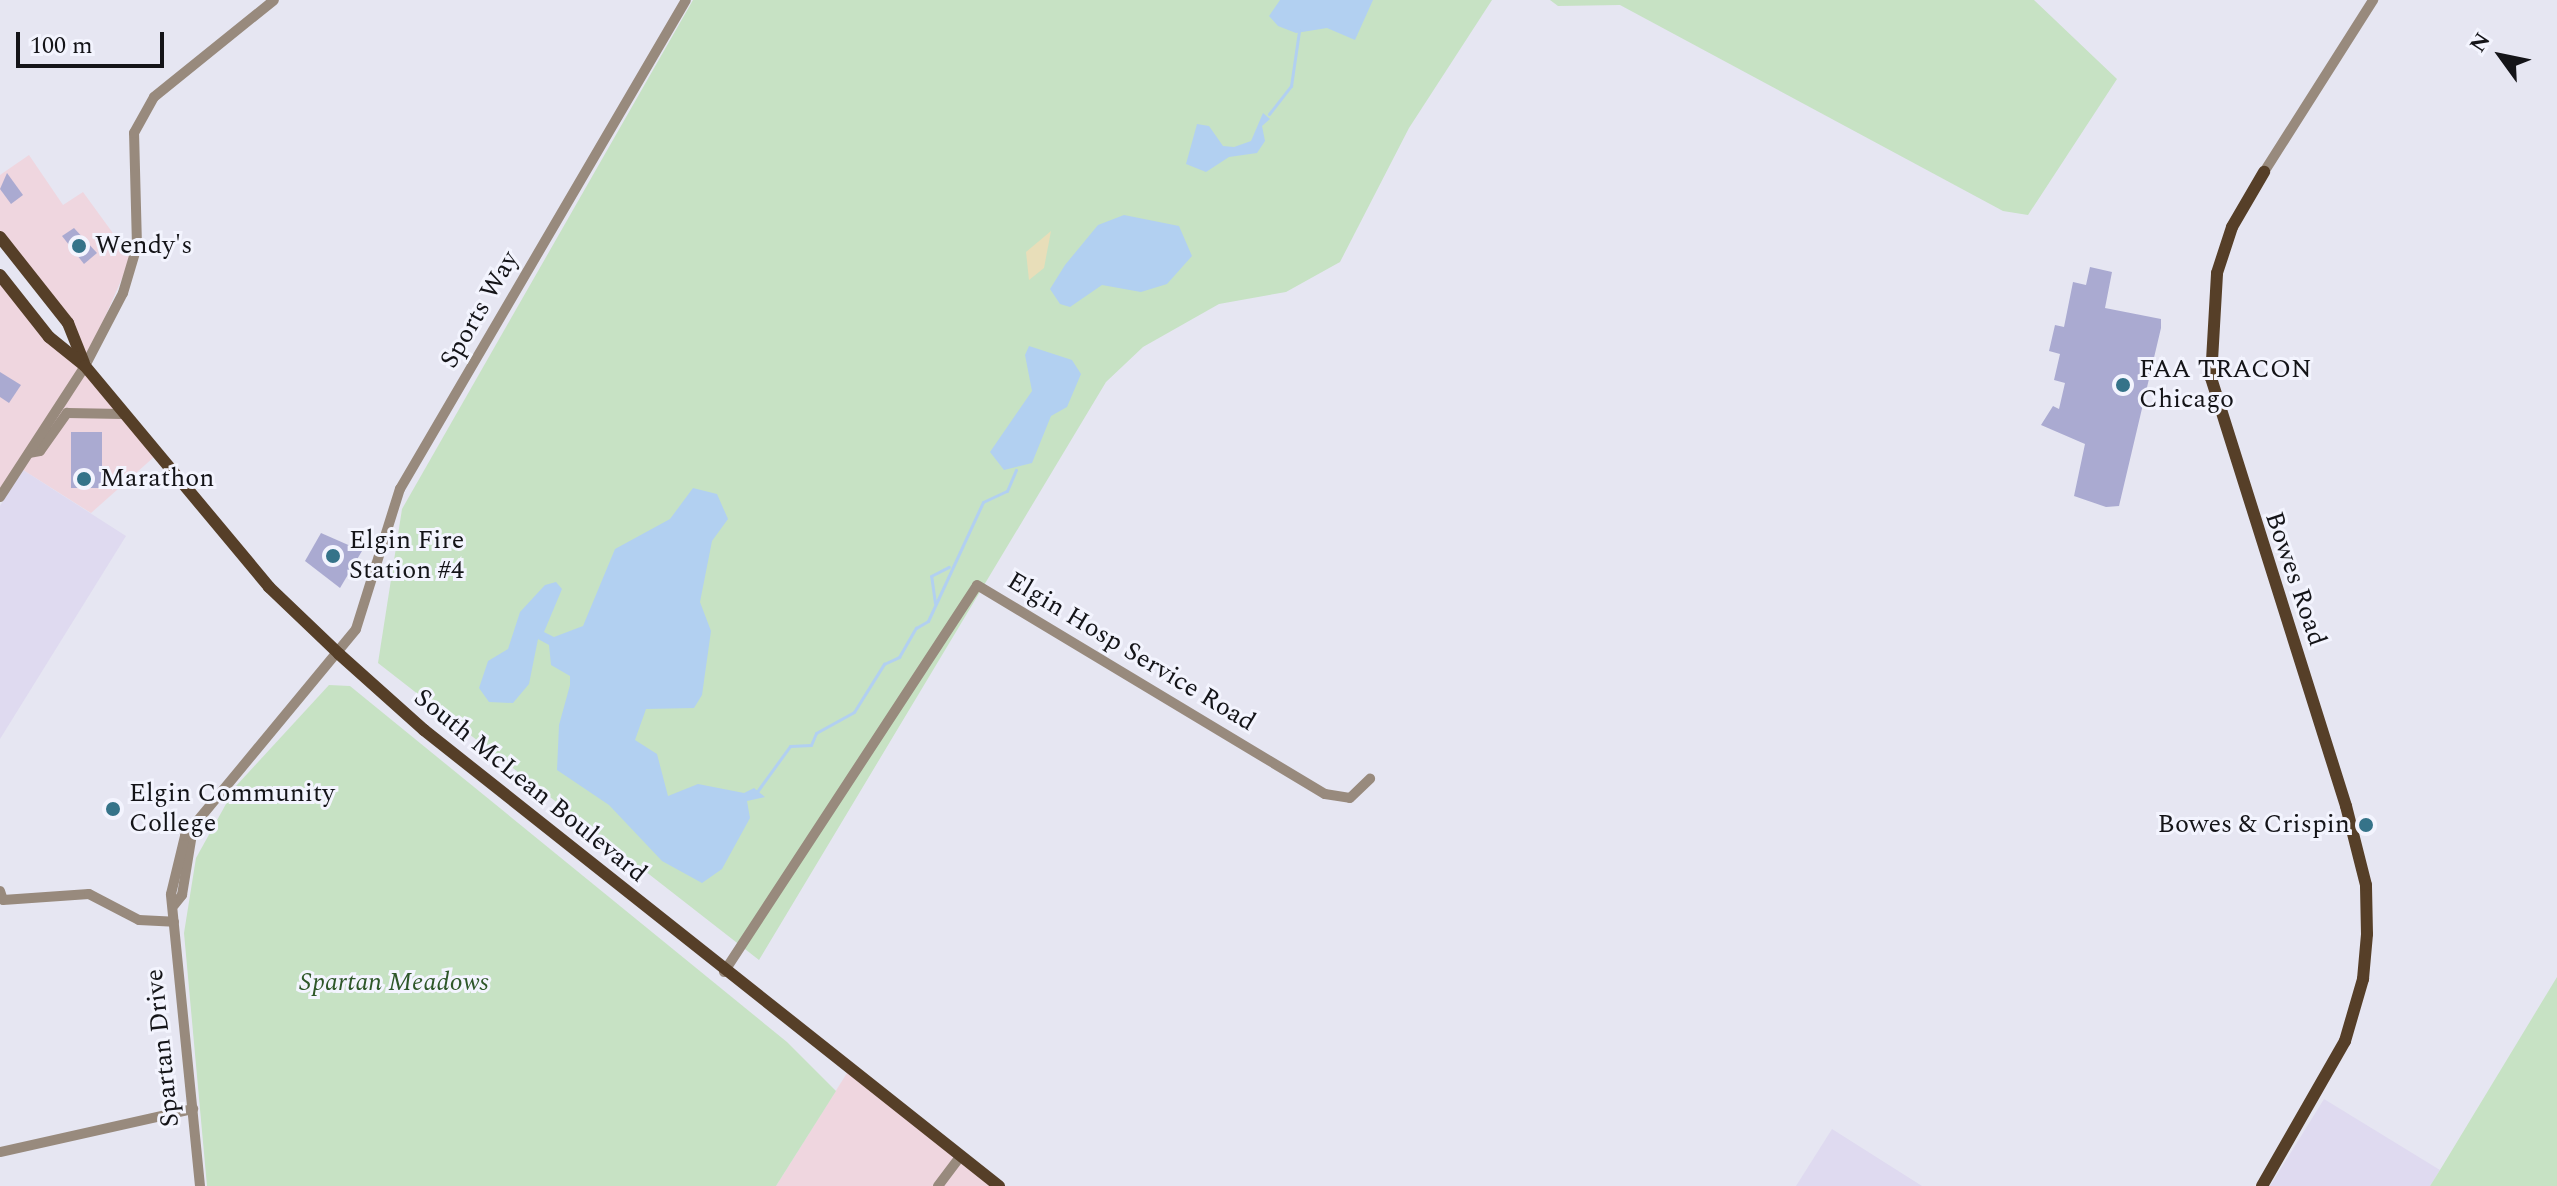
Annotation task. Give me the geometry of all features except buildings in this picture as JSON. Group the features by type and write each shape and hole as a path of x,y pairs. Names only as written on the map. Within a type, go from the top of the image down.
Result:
{"main road":[{"name":"Bowes Road","path":"2262,1186 2345,1041 2363,979 2367,934 2366,885 2346,806 2211,378 2217,273 2232,227 2264,172"},
{"name":"South McLean Boulevard","path":"0,237 68,323 85,366"},
{"name":"South McLean Boulevard","path":"0,275 49,337 85,366 269,587 339,654 424,730 724,972 999,1186"}],"street":[{"path":"0,497 85,366 123,293 137,246 134,133 154,97 274,0"},
{"name":"Sports Way","path":"339,654 368,609 400,489 686,0"},
{"name":"Bowes Road","path":"2264,172 2373,0"},
{"path":"29,453 40,451 67,413 123,414"},
{"name":"Elgin Hosp Service Road","path":"724,972 977,585 1325,794 1350,798 1370,779"},
{"name":"Spartan Drive","path":"200,1186 171,894 185,836 252,748 339,654"},
{"path":"0,891 3,900 89,894 139,920 174,922"},
{"path":"0,1152 193,1109"},
{"path":"938,1186 960,1157"}],"shaded area":[{"path":"29,155 63,205 83,192 131,258 86,360 0,233 0,175"},
{"path":"0,282 82,366 0,494"},
{"path":"86,370 154,457 91,513 23,470"},
{"path":"23,470 126,536 0,739 0,506"},
{"path":"847,1073 997,1186 776,1186"},
{"path":"2324,1099 2440,1170 2430,1186 2270,1186"},
{"path":"1832,1129 1922,1186 1796,1186"}],"green space":[{"path":"693,0 1492,0 1409,128 1340,262 1286,292 1219,304 1143,347 1106,382 759,960 378,663 402,509"},
{"path":"1550,0 2034,0 2117,79 2028,215 2003,211 1620,5 1558,6"},
{"name":"Spartan Meadows","path":"329,685 350,686 787,1042 836,1091 776,1186 207,1186 184,933 196,858 236,786"},
{"path":"2557,977 2557,1186 2430,1186 2440,1170"}],"sand":[{"path":"1051,231 1044,268 1029,280 1026,252"}],"water":[{"path":"1280,0 1373,0 1355,40 1327,28 1296,33 1278,26 1269,16"},
{"path":"1263,113 1270,119 1262,126 1265,141 1257,153 1229,157 1206,172 1186,164 1197,124 1209,126 1223,146 1234,147 1251,141"},
{"path":"1124,215 1179,226 1192,256 1167,284 1141,292 1102,285 1070,307 1060,304 1050,289 1065,265 1098,225"},
{"path":"1029,346 1072,360 1081,374 1067,407 1051,416 1032,463 1004,470 990,452 1032,391 1025,355"},
{"path":"693,488 717,494 728,519 712,541 700,602 711,631 702,695 694,708 646,709 635,740 657,754 668,796 698,784 744,793 754,788 765,797 747,801 750,818 722,869 702,883 662,861 609,805 557,770 559,725 570,676 551,665 549,645 538,639 529,684 513,703 489,702 479,688 488,661 508,649 520,612 545,585 556,582 562,589 544,632 554,637 583,626 615,549 670,519"}],"waterway":[{"path":"1269,114 1291,86 1299,31"},
{"path":"756,793 790,746 811,745 816,733 854,712 884,664 899,657 916,628 928,621 983,502 1007,491 1016,470"},
{"path":"935,603 931,576 949,567"}],"place":[{"name":"Wendy's","path":"79,246"},
{"name":"FAA TRACON Chicago","path":"2123,385"},
{"name":"Marathon","path":"84,479"},
{"name":"Elgin Fire Station #4","path":"333,556"},
{"name":"Elgin Community College","path":"113,809"},
{"name":"Bowes & Crispin","path":"2366,825"}]}
